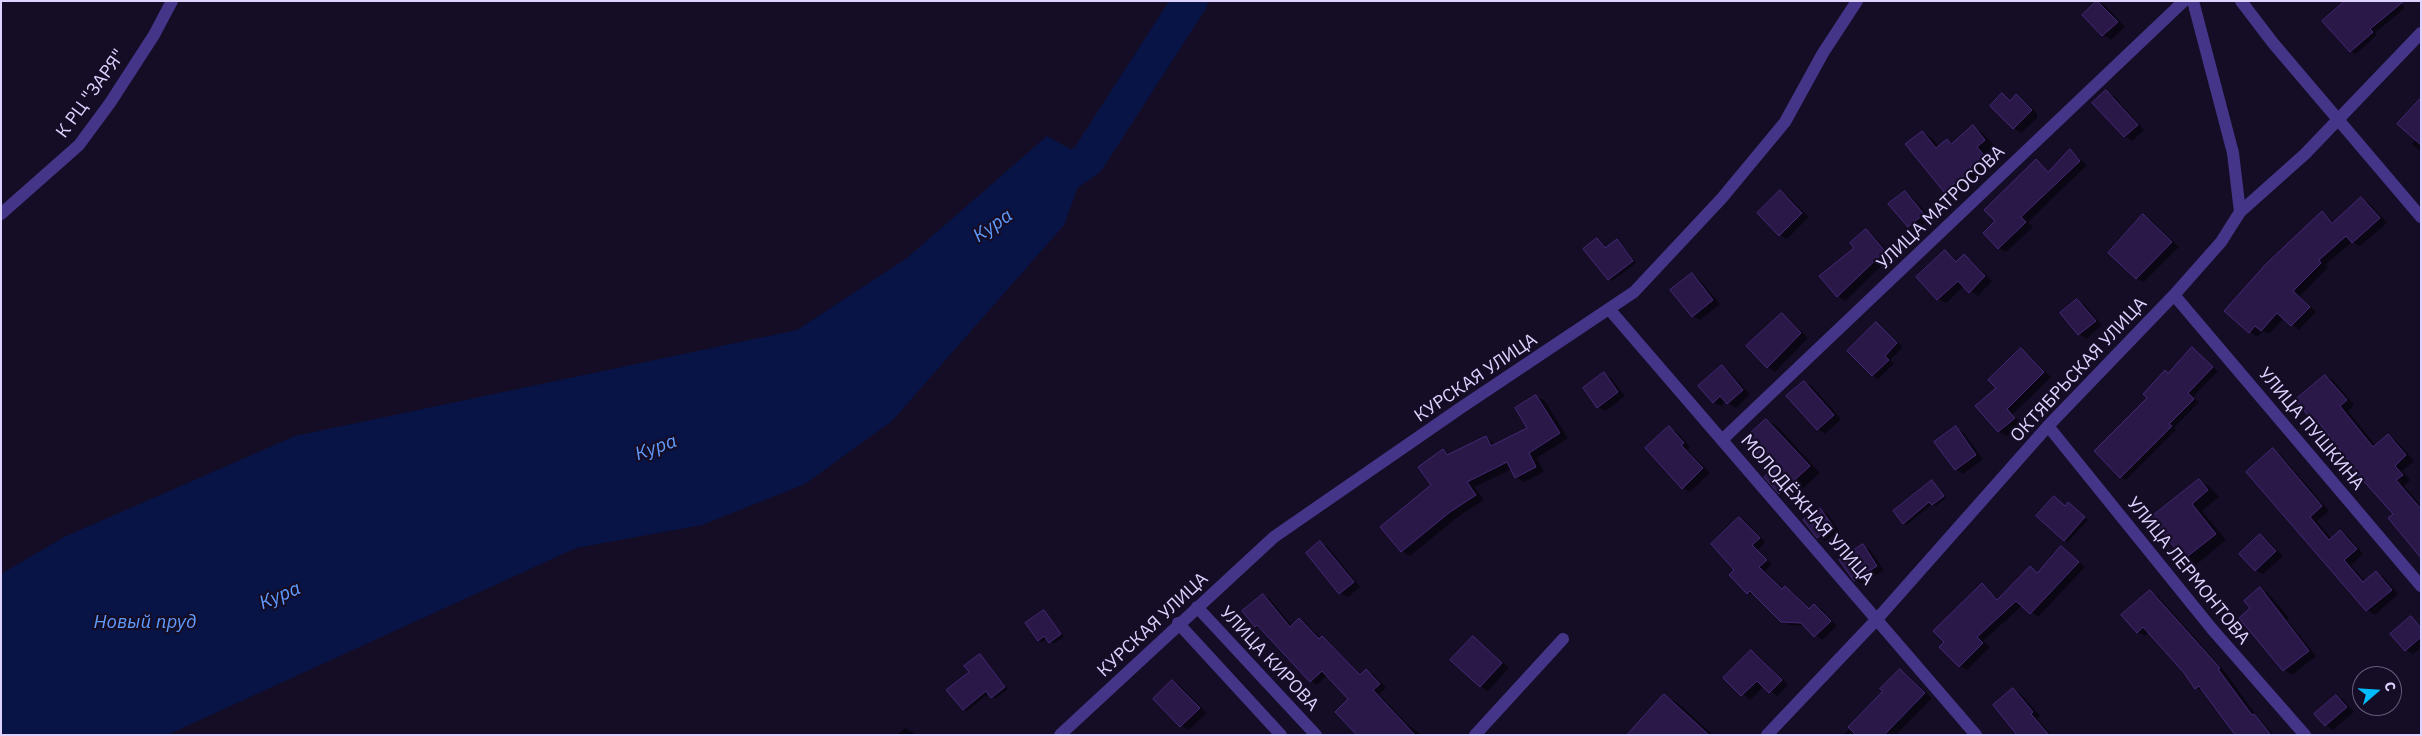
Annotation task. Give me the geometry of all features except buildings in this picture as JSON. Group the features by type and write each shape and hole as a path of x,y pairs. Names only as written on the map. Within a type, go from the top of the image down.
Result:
{"street":[{"name":"К РЦ \"ЗАРЯ\"","path":"1,214 79,145 125,80 172,1"},
{"name":"КУРСКАЯ УЛИЦА","path":"1060,735 1178,623 1274,537 1641,286 1722,198 1785,122 1824,53 1857,1"},
{"name":"УЛИЦА МАТРОСОВА","path":"1723,440 2184,1"},
{"path":"2193,1 2233,153 2240,212"},
{"path":"2241,1 2273,43 2421,217"},
{"name":"ОКТЯБРЬСКАЯ УЛИЦА","path":"1767,735 1878,618 2048,426 2174,295 2221,242 2240,212 2304,154 2421,33"},
{"name":"УЛИЦА ПУШКИНА","path":"2174,295 2421,586"},
{"name":"МОЛОДЁЖНАЯ УЛИЦА","path":"1609,309 1878,618 1976,735"},
{"name":"УЛИЦА ЛЕРМОНТОВА","path":"2048,426 2212,629 2305,735"},
{"name":"УЛИЦА КИРОВА","path":"1197,607 1316,735"},
{"path":"1178,623 1282,735"},
{"path":"1475,735 1563,639"}],"water":[{"name":"Новый пруд","path":"1047,136 1088,159 1064,225 892,421 805,484 702,525 576,548 167,735 1,735 1,574 64,537 295,436 797,330 907,258"}],"waterway":[{"name":"Кура","path":"1050,186 1088,159 1190,1"}]}
